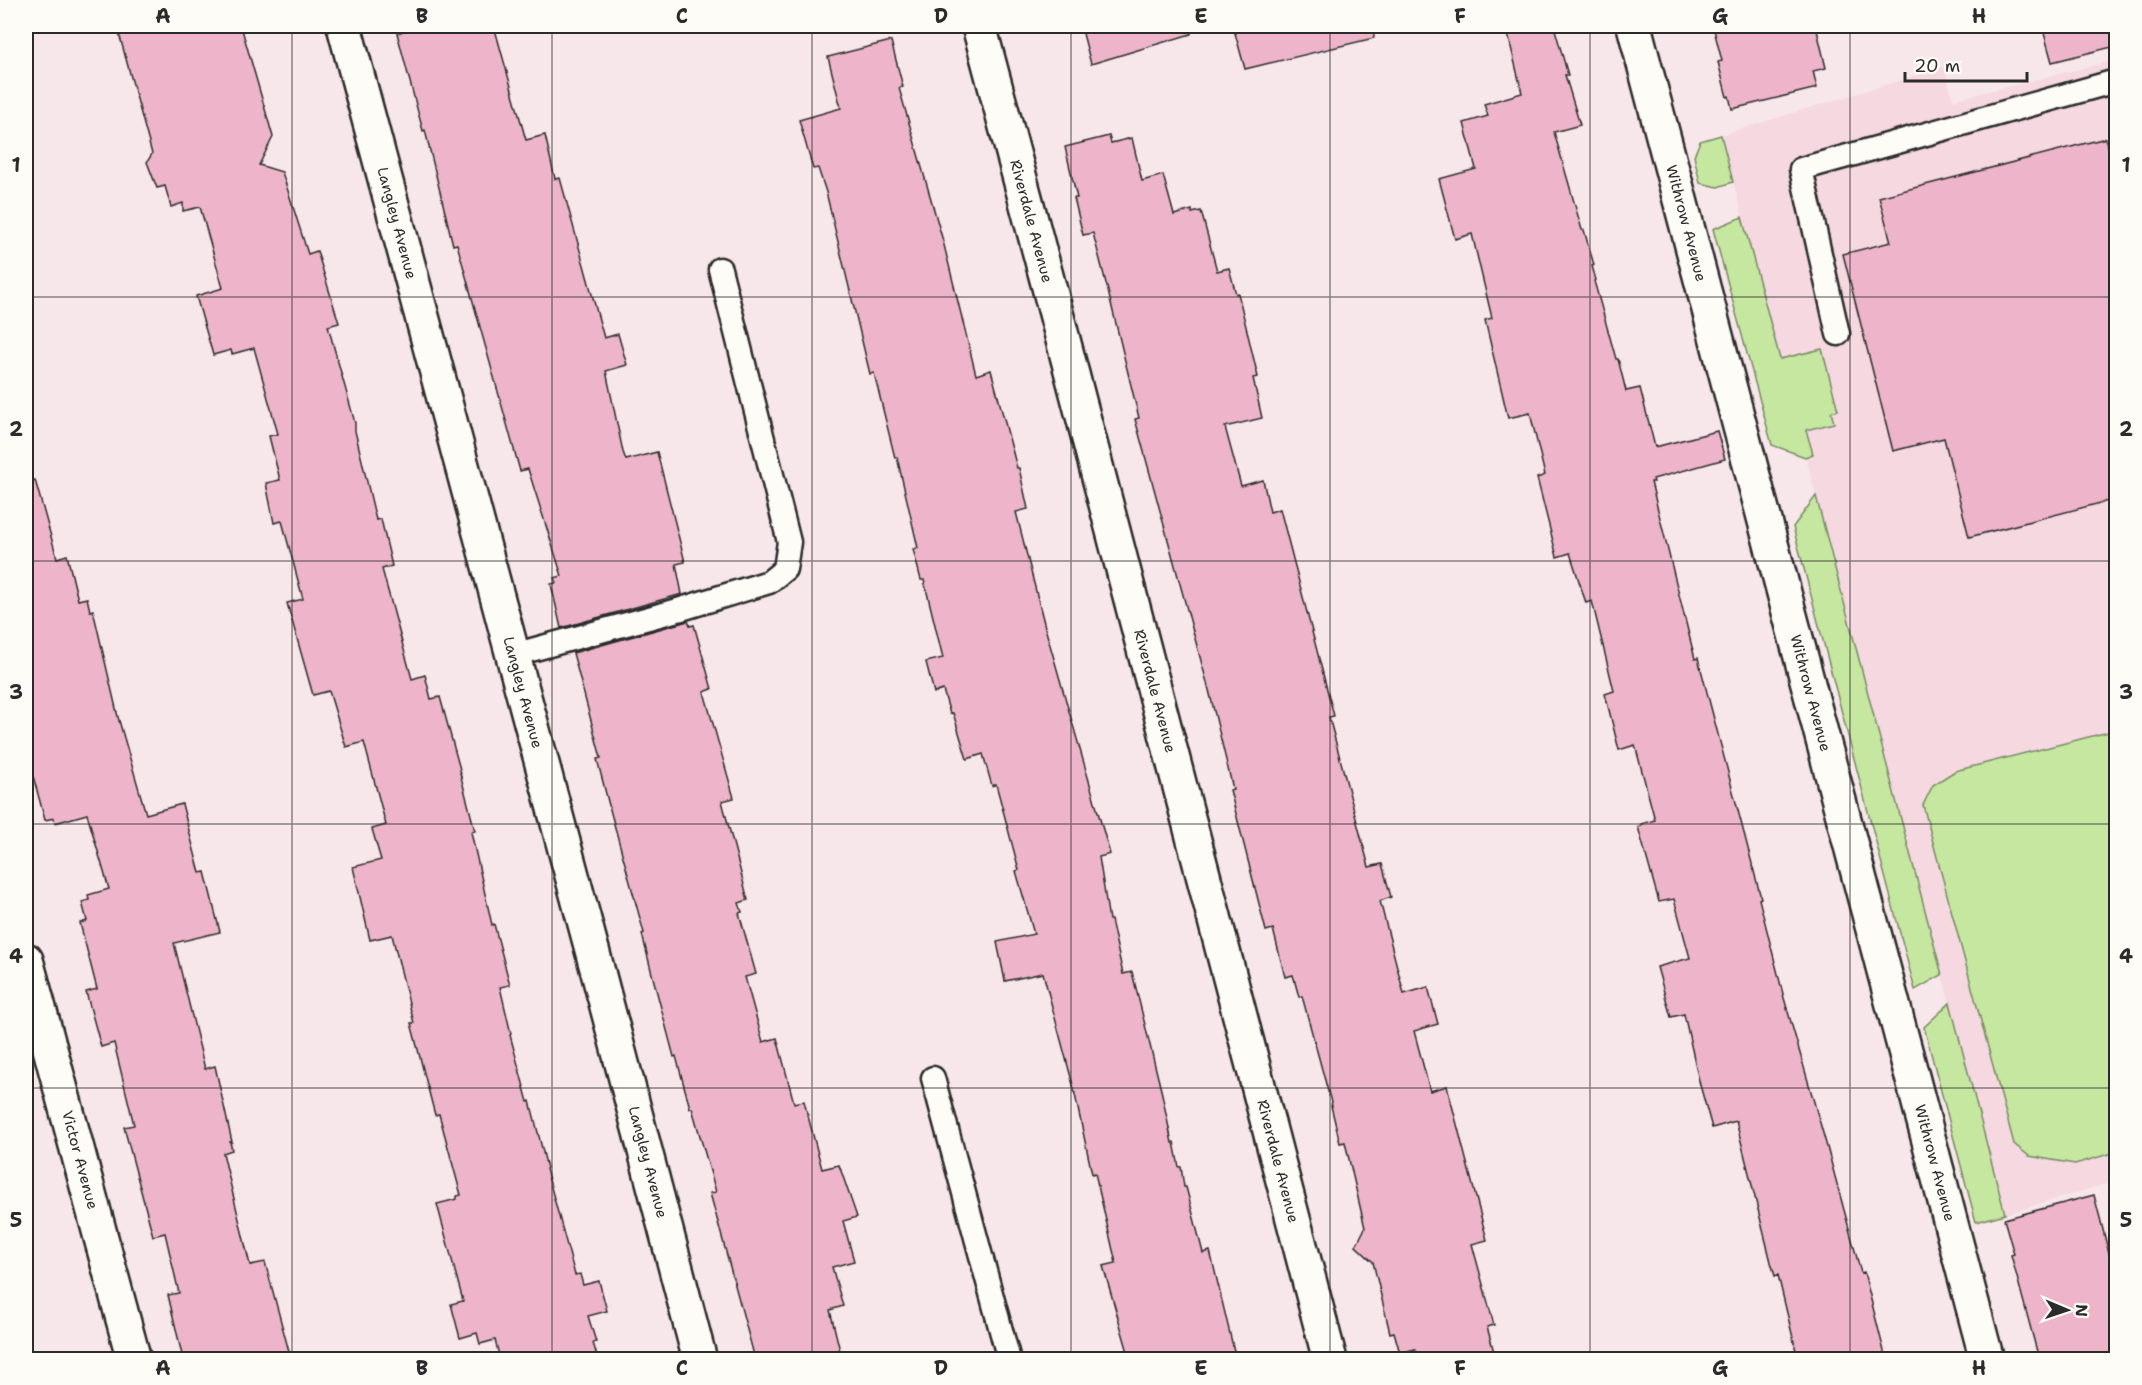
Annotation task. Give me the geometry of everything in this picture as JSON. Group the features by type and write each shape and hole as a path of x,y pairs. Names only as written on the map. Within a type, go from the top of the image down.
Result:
{"street":[{"name":"Langley Avenue","path":"344,26 700,1359"},
{"name":"Riverdale Avenue","path":"979,26 1330,1359"},
{"name":"Withrow Avenue","path":"1634,26 1987,1359"},
{"name":"Victor Avenue","path":"26,960 134,1359"}],"lane":[{"path":"1838,334 1801,170 2116,81"},
{"path":"513,655 770,582 785,569 789,542 720,269"},
{"path":"933,1078 1009,1359"}],"shaded area":[{"path":"2116,60 2116,1181 2005,1214 1721,135 1944,67 1953,100"}],"green space":[{"path":"1721,135 1733,182 1718,187 1700,183 1694,156 1700,141"},
{"path":"1742,217 1780,359 1822,349 1838,410 1831,412 1834,423 1806,430 1813,454 1805,457 1772,445 1713,229"},
{"path":"1816,496 1942,975 1915,990 1793,527"},
{"path":"2116,730 2116,1152 2075,1164 2029,1156 2014,1144 1923,805 1933,785 1955,771"},
{"path":"1950,1003 2005,1214 1976,1222 1924,1027"}],"building":[{"path":"117,26 241,26 273,137 259,165 282,172 308,254 317,251 339,323 328,326 355,423 376,520 381,519 392,566 382,569 412,679 425,675 431,699 440,697 461,773 475,831 471,832 492,925 494,924 510,985 500,987 510,1035 528,1102 530,1101 575,1275 580,1274 583,1285 599,1281 607,1311 588,1316 596,1342 593,1343 598,1359 500,1359 495,1340 480,1344 477,1333 460,1338 451,1304 463,1301 437,1204 457,1199 457,1196 461,1195 439,1114 435,1115 411,1023 414,1023 392,935 370,940 353,867 381,860 372,829 386,825 364,742 346,747 329,691 313,695 287,603 303,599 282,521 274,523 266,483 280,480 269,436 278,434 254,348 232,354 231,350 213,355 196,296 223,288 200,207 183,211 183,203 171,207 165,186 157,188 147,162 152,154"},
{"path":"422,26 494,26 526,140 545,135 555,179 560,178 604,338 618,334 627,365 606,371 623,452 626,460 657,452 685,562 676,564 682,594 561,628 551,584 556,583 554,578 562,576 528,469 520,471 457,244 453,245 425,130 423,131 397,33"},
{"path":"1081,26 1190,26 1191,34 1091,64"},
{"path":"1233,26 1373,26 1374,38 1245,69"},
{"path":"1506,26 1554,26 1568,75 1565,75 1580,125 1554,132 1594,265 1592,266 1596,280 1594,281 1626,391 1640,388 1655,447 1717,431 1725,459 1653,479 1654,482 1651,482 1695,659 1698,658 1761,898 1759,899 1784,998 1861,1273 1864,1272 1886,1359 1798,1359 1778,1275 1775,1276 1771,1262 1736,1121 1712,1128 1684,1014 1671,1017 1657,967 1690,958 1674,899 1659,902 1638,827 1655,820 1635,745 1619,750 1605,694 1614,691 1592,601 1586,603 1570,553 1557,557 1537,478 1545,475 1530,413 1508,418 1485,320 1492,318 1472,234 1455,239 1439,179 1476,169 1464,123 1488,116 1484,104 1522,93"},
{"path":"1713,26 1816,26 1826,68 1813,71 1817,88 1732,109 1718,62 1722,61"},
{"path":"2042,26 2116,26 2116,46 2052,62"},
{"path":"891,41 903,87 899,88 943,241 976,375 991,370 1017,468 1019,468 1028,509 1016,512 1046,631 1110,854 1099,857 1109,920 1111,920 1123,974 1132,972 1172,1143 1174,1142 1203,1253 1210,1251 1236,1359 1130,1359 1103,1266 1116,1263 1043,973 1005,981 997,942 1034,934 1016,871 1019,870 996,784 992,786 983,754 967,759 953,713 950,714 943,690 934,693 926,662 943,658 924,580 921,580 913,549 918,548 897,457 895,458 874,373 870,374 826,192 818,168 813,169 799,120 841,108 828,57"},
{"path":"1109,136 1111,143 1132,138 1142,181 1163,175 1174,215 1192,210 1192,213 1201,211 1217,271 1229,268 1236,294 1238,293 1258,377 1253,378 1262,418 1225,427 1241,486 1263,480 1270,512 1280,509 1334,716 1329,717 1369,867 1382,864 1391,897 1380,901 1404,994 1428,987 1438,1024 1414,1031 1430,1091 1447,1086 1487,1240 1472,1244 1494,1325 1487,1327 1496,1359 1418,1359 1415,1349 1400,1353 1394,1332 1390,1333 1373,1262 1356,1246 1365,1228 1345,1142 1340,1143 1302,996 1299,997 1293,975 1285,977 1273,929 1266,931 1230,790 1233,789 1209,690 1135,419 1139,418 1093,233 1083,235 1074,198 1077,198 1065,147"},
{"path":"2106,138 2116,177 2116,499 1969,537 1944,438 1893,451 1843,254 1891,242 1879,197"},
{"path":"35,480 57,558 67,555 78,600 87,598 90,611 93,610 118,717 146,814 182,804 200,873 205,872 220,932 174,943 205,1069 215,1066 232,1142 230,1142 232,1150 223,1153 250,1265 265,1262 291,1359 183,1359 168,1295 179,1293 165,1233 153,1236 124,1127 134,1125 114,1043 101,1047 86,992 97,989 80,923 87,921 82,902 89,900 88,895 109,889 87,814 55,823 54,818 45,820 26,750 26,482"},
{"path":"688,621 690,626 694,625 712,689 704,692 734,798 722,801 748,900 739,903 742,912 739,913 756,974 745,977 763,1042 777,1038 794,1103 804,1101 822,1169 839,1165 857,1217 843,1221 854,1261 832,1267 843,1306 830,1310 842,1359 755,1359 710,1193 716,1192 676,1056 674,1057 642,934 644,933 597,759 601,758 573,653"},
{"path":"2094,1195 2116,1280 2116,1359 2039,1359 2011,1255 2014,1254 2004,1219"}]}
